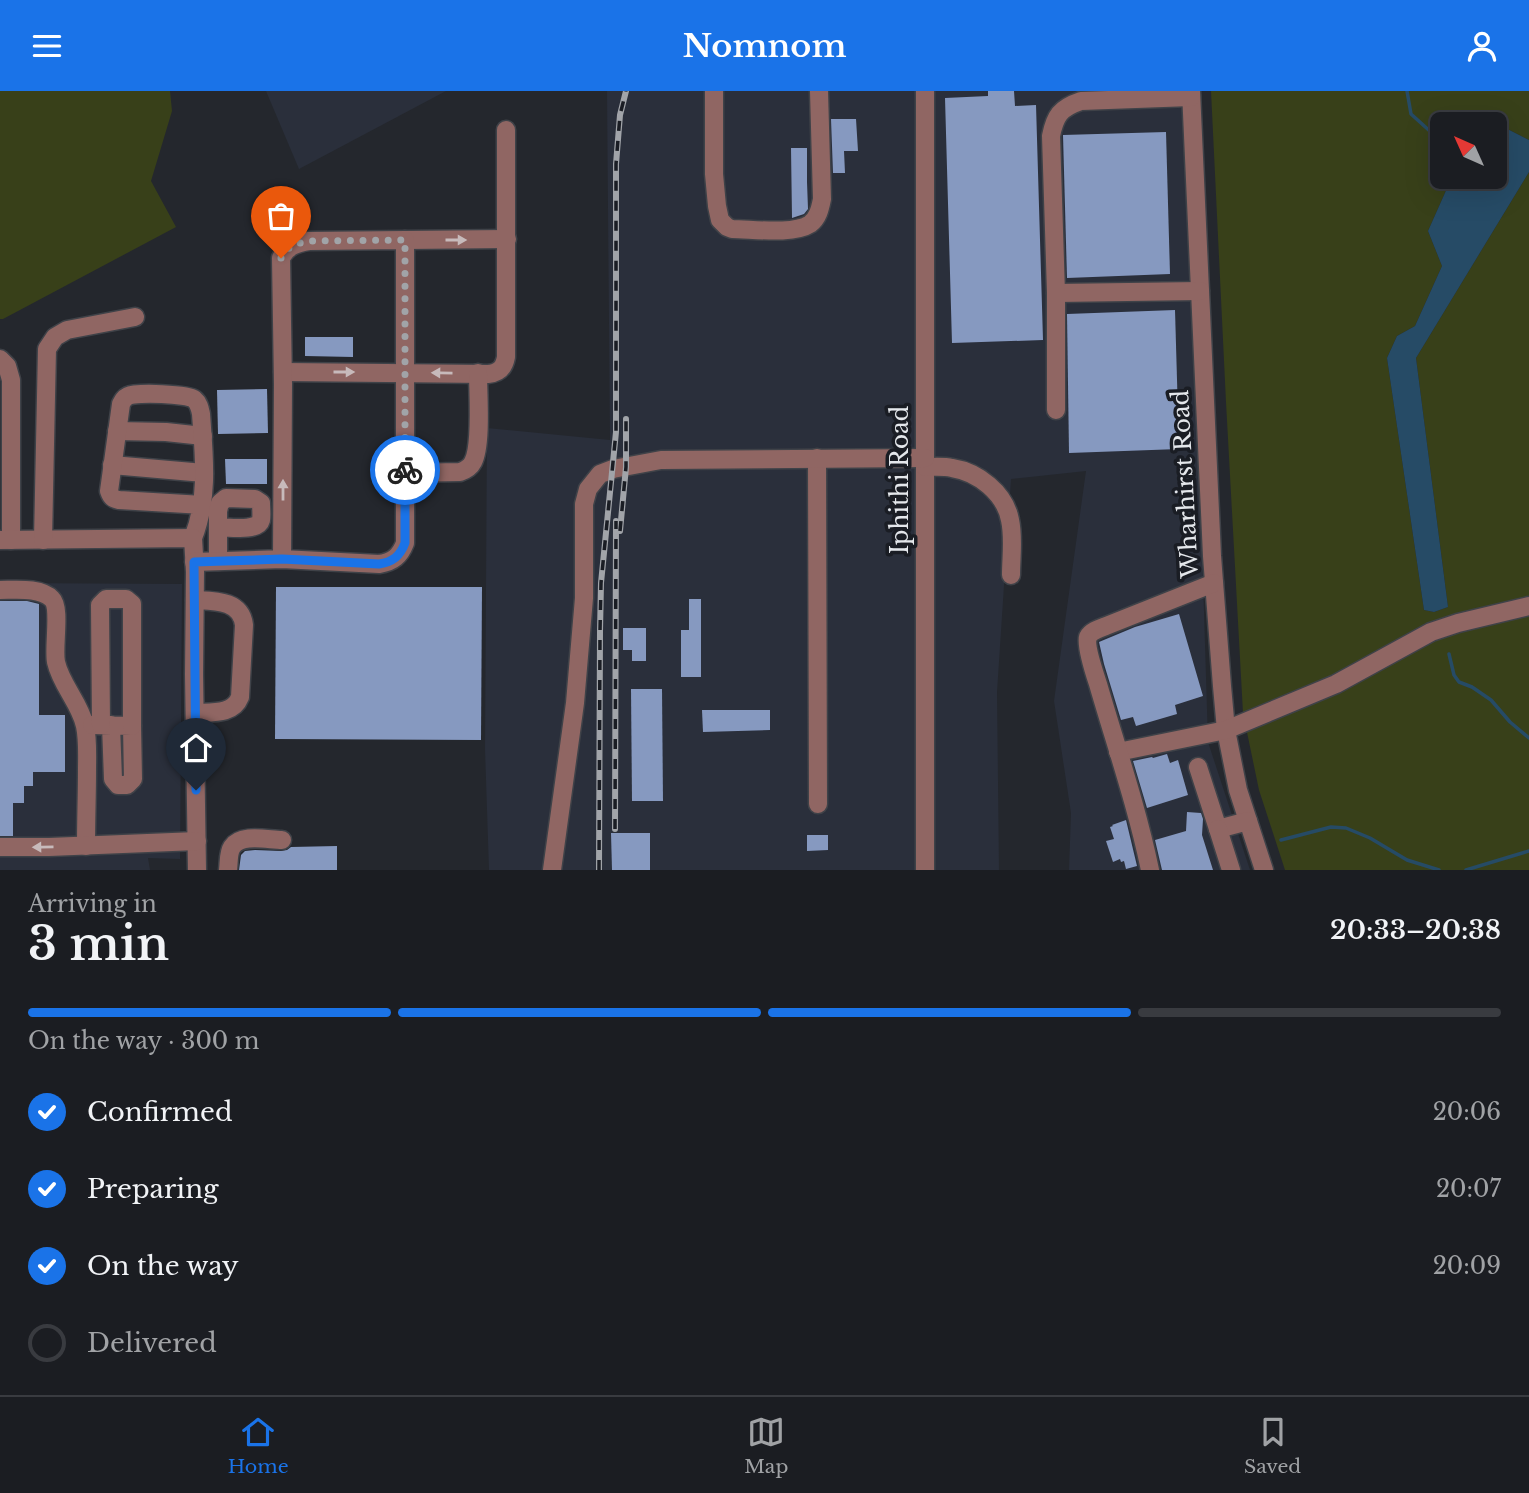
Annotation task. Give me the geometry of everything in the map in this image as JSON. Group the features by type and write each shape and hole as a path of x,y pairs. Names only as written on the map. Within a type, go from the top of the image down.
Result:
{"lane":[{"path":"714,91 714,174 720,220 732,229 781,230 808,225 819,211 822,199 819,91"},
{"name":"Iphithi Road","path":"925,91 925,870"},
{"path":"1056,410 1056,293 1051,137 1053,126 1061,111 1081,101 1191,94"},
{"name":"Wharhirst Road","path":"1191,94 1212,556 1226,730 1238,790 1264,870"},
{"path":"283,372 493,374 505,365 506,130"},
{"path":"282,559 283,253 294,244 309,241 507,239"},
{"path":"194,562 282,559 379,564 393,561 402,551 405,543 405,240"},
{"path":"1056,293 1200,291"},
{"path":"43,540 47,349 55,337 67,330 135,317"},
{"path":"0,359 7,366 11,380 6,540 193,538"},
{"path":"405,473 460,472 472,464 478,441 478,373"},
{"path":"197,870 193,538 203,505 201,414 198,404 188,396 128,396 121,404 112,465 109,491 114,499 203,505"},
{"path":"117,431 203,436"},
{"path":"817,458 818,804"},
{"path":"552,870 575,703 582,624 584,503 588,489 600,474 661,460 817,458 925,462 950,467 974,475 993,489 1006,507 1012,537 1011,575"},
{"path":"112,465 204,473"},
{"path":"218,527 218,561"},
{"path":"1150,870 1095,676 1087,645 1088,638 1106,626 1214,583"},
{"path":"0,590 37,591 47,594 55,601 56,661 58,671 74,701 99,725 132,726"},
{"path":"106,599 126,599 132,604 133,779 129,784 118,785 113,779 99,725 100,605 106,599"},
{"path":"195,600 225,602 239,612 244,625 239,703 225,711 195,713"},
{"path":"1118,752 1226,730 1336,684 1431,632 1529,606"},
{"path":"86,846 87,747 99,725"},
{"path":"1198,767 1231,870"},
{"path":"1218,829 1248,821"},
{"path":"228,870 230,852 236,842 246,839 282,840"},
{"path":"0,847 197,841"}],"shaded area":[{"path":"266,91 446,91 299,169"},
{"path":"607,91 1188,91 1208,742 1250,870 1069,870 1071,813 1054,701 1086,471 1011,479 997,692 999,870 489,870 485,749 487,428 610,440"},
{"path":"0,583 182,584 180,859 148,858 150,870 0,870"}],"green space":[{"path":"0,91 170,91 172,111 151,181 176,227 3,319 0,319"},
{"path":"1211,91 1529,91 1529,140 1507,129 1507,112 1430,112 1430,189 1447,189 1428,231 1442,266 1415,326 1397,336 1387,358 1424,610 1434,612 1448,607 1416,358 1529,172 1529,870 1285,870 1259,790 1243,713"}],"water":[{"path":"1507,129 1529,140 1529,172 1416,358 1448,607 1434,612 1424,610 1387,358 1397,336 1415,326 1442,266 1428,231 1447,189 1507,189"}],"building":[{"path":"988,91 1014,91 1015,106 1036,105 1043,340 952,343 945,98 988,96"},
{"path":"831,119 856,119 858,151 844,151 845,173 833,173"},
{"path":"1166,132 1170,274 1067,278 1063,135"},
{"path":"791,148 807,148 808,209 804,214 792,218"},
{"path":"1175,310 1179,449 1069,453 1067,314"},
{"path":"305,337 353,337 353,357 305,356"},
{"path":"267,389 268,433 218,434 217,390"},
{"path":"225,459 267,459 267,484 226,484"},
{"path":"276,587 482,587 481,740 275,739"},
{"path":"689,599 701,599 701,677 681,677 681,630 689,630"},
{"path":"0,601 39,604 39,715 65,715 65,772 33,772 33,786 24,786 24,803 13,803 13,836 0,836"},
{"path":"1179,614 1203,696 1175,705 1177,714 1136,726 1133,717 1121,720 1099,642 1135,627"},
{"path":"623,628 646,628 646,661 632,661 632,650 623,650"},
{"path":"631,689 662,689 663,801 632,801"},
{"path":"702,710 770,710 770,730 703,732"},
{"path":"1167,754 1170,763 1178,760 1188,795 1147,808 1133,761"},
{"path":"1187,812 1201,813 1202,835 1213,870 1162,870 1155,840 1186,831"},
{"path":"1126,820 1137,866 1126,869 1124,861 1121,862 1120,859 1113,862 1106,841 1114,839 1110,827"},
{"path":"611,833 650,833 650,870 612,870"},
{"path":"807,835 828,835 828,850 807,851"},
{"path":"337,846 337,870 239,870 241,855 245,851"}],"waterway":[{"path":"1407,91 1411,114 1430,131"},
{"path":"1449,654 1454,675 1459,682 1491,700 1510,722 1529,738"},
{"path":"1281,840 1331,827 1346,828 1370,838 1407,860 1439,870"},
{"path":"1466,870 1529,851"}],"railway":[{"path":"599,870 601,583 616,432 616,164 620,115 626,91"},
{"path":"620,531 626,467 626,419"},
{"path":"615,829 616,521"}],"way so far":[{"path":"281,258 288,248 300,242 405,240 405,470"}],"route":[{"path":"196,790 194,562 282,559 379,564 393,561 405,543 405,470"}]}
